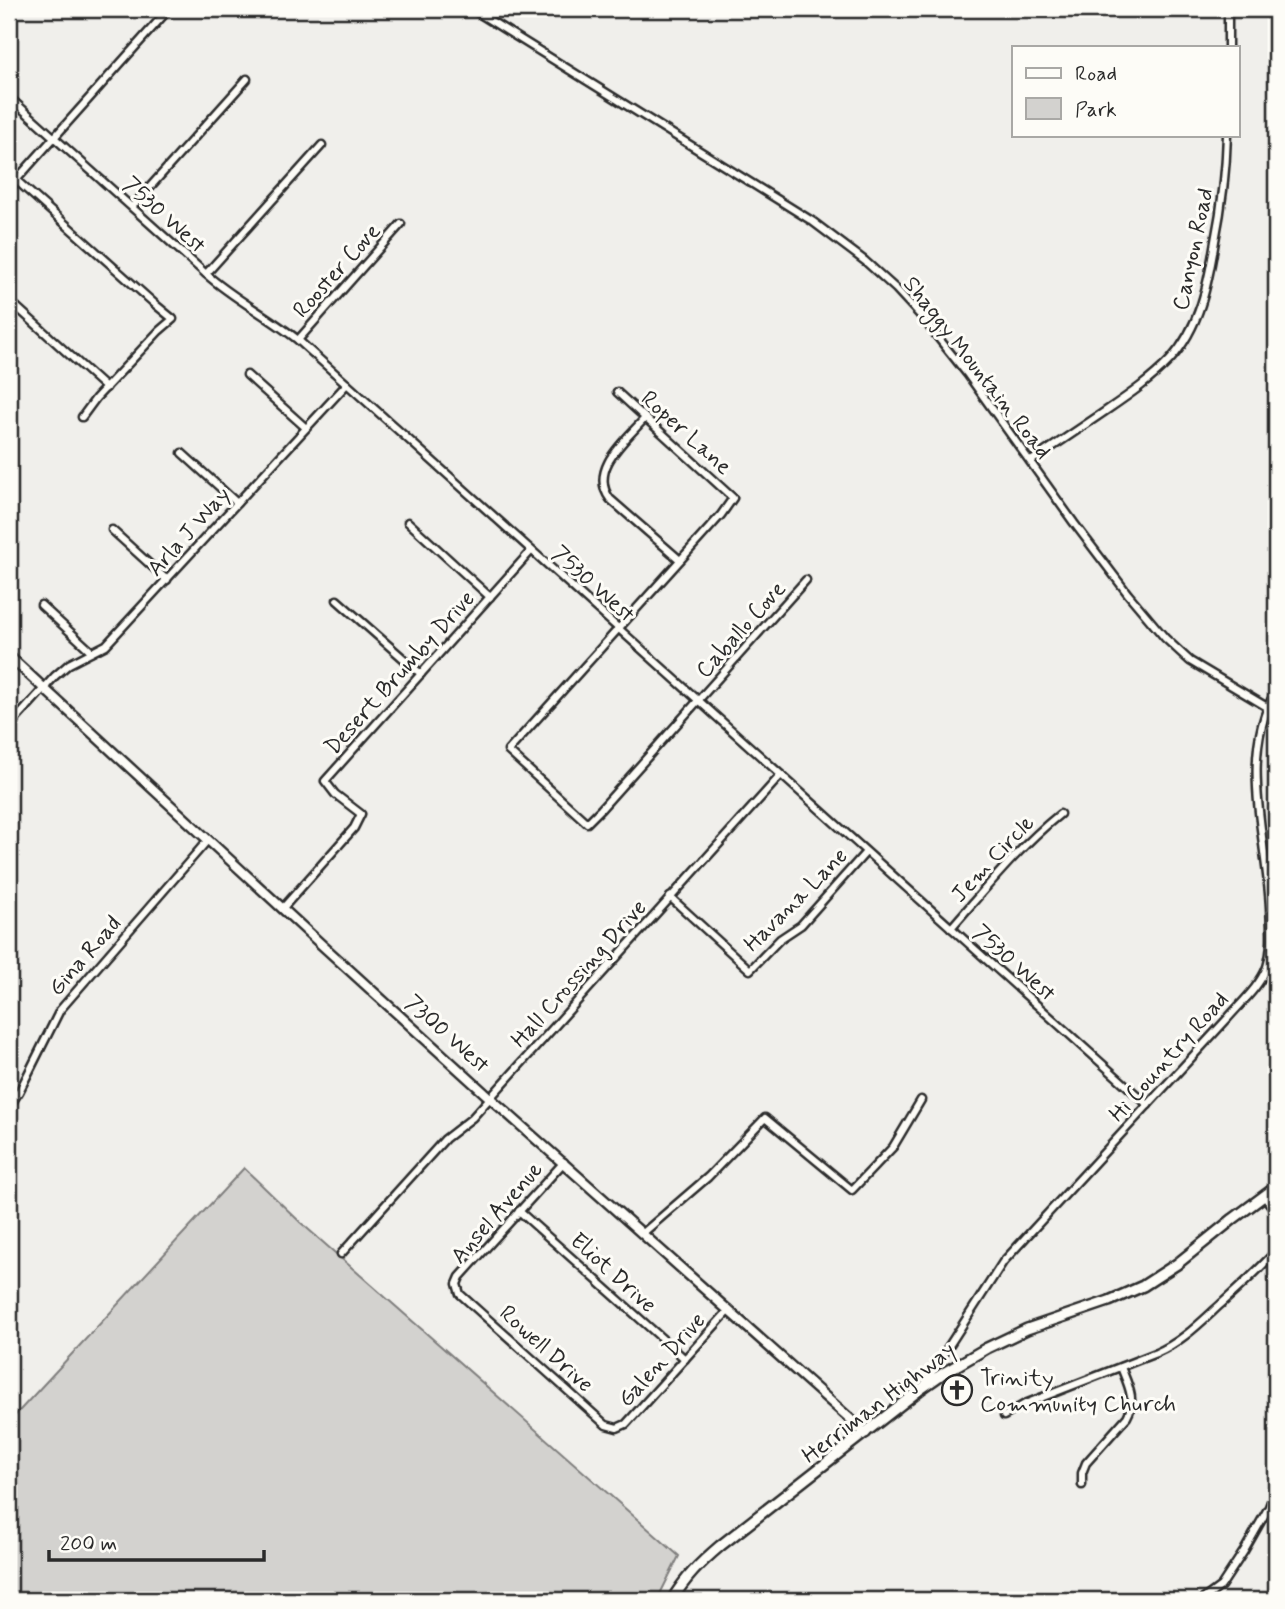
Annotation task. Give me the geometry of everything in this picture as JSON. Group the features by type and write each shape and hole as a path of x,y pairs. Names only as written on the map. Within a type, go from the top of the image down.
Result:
{"main road":[{"name":"Herriman Highway","path":"672,1600 686,1577 696,1567 922,1388 1007,1337 1143,1286 1177,1264 1276,1187"}],"street":[{"path":"9,188 169,9"},
{"name":"Shaggy Mountain Road","path":"472,9 812,221 865,261 920,315 968,375 1074,523 1165,638 1190,661 1267,707"},
{"path":"1228,9 1228,46"},
{"path":"132,207 247,79"},
{"name":"7530 West","path":"9,97 218,285 276,322 298,340 1148,1105"},
{"name":"Canyon Road","path":"1031,461 1157,373 1184,342 1196,319 1207,287 1225,182 1227,136"},
{"path":"206,274 322,145"},
{"path":"16,180 173,319 96,398 82,417"},
{"name":"Rooster Cove","path":"298,340 401,224"},
{"path":"9,300 106,388"},
{"path":"247,375 306,428"},
{"name":"Arla J Way","path":"9,727 69,664 106,645 347,384"},
{"name":"Roper Lane","path":"617,392 733,498 721,516 680,560"},
{"path":"618,629 680,560 610,499 605,490 603,478 606,464 645,418"},
{"path":"182,453 237,503"},
{"path":"408,522 490,597"},
{"path":"112,530 167,580"},
{"name":"Desert Brumby Drive","path":"282,909 354,828 360,814 335,794 325,782 531,551"},
{"name":"Caballo Cove","path":"618,629 508,751 587,823 806,580"},
{"path":"337,600 421,674"},
{"path":"41,605 92,652"},
{"name":"7300 West","path":"9,656 207,841 490,1098 866,1433"},
{"name":"Hi Country Road","path":"922,1388 1003,1262 1228,1018 1266,970 1272,949 1269,882 1260,823 1256,763 1267,707 1276,691"},
{"name":"Hall Crossing Drive","path":"341,1254 445,1139 468,1121 490,1098 781,775"},
{"name":"Jem Circle","path":"951,928 1016,853 1060,814"},
{"name":"Gina Road","path":"9,1107 60,1010 207,841"},
{"name":"Havana Lane","path":"670,897 750,970 780,939 801,925 866,852"},
{"path":"643,1233 708,1177 765,1118 852,1190 893,1147 921,1100"},
{"name":"Ansel Avenue","path":"458,1288 460,1277 564,1162"},
{"path":"1264,1196 1276,1212"},
{"name":"Eliot Drive","path":"519,1211 685,1359"},
{"path":"1004,1416 1025,1404 1164,1350 1180,1340 1276,1251"},
{"name":"Rowell Drive","path":"458,1288 463,1296 606,1425 617,1428"},
{"name":"Galen Drive","path":"617,1428 628,1422 729,1310"},
{"path":"1082,1485 1082,1473 1086,1463 1127,1417 1131,1408 1131,1395 1122,1367"},
{"path":"1202,1600 1222,1586 1269,1507 1276,1488"}],"green space":[{"path":"244,1168 300,1222 679,1556 657,1600 9,1600 9,1422"}],"waterway":[{"path":"1268,1600 1276,1586"}],"place":[{"name":"Trinity Community Church","path":"957,1390"}]}
